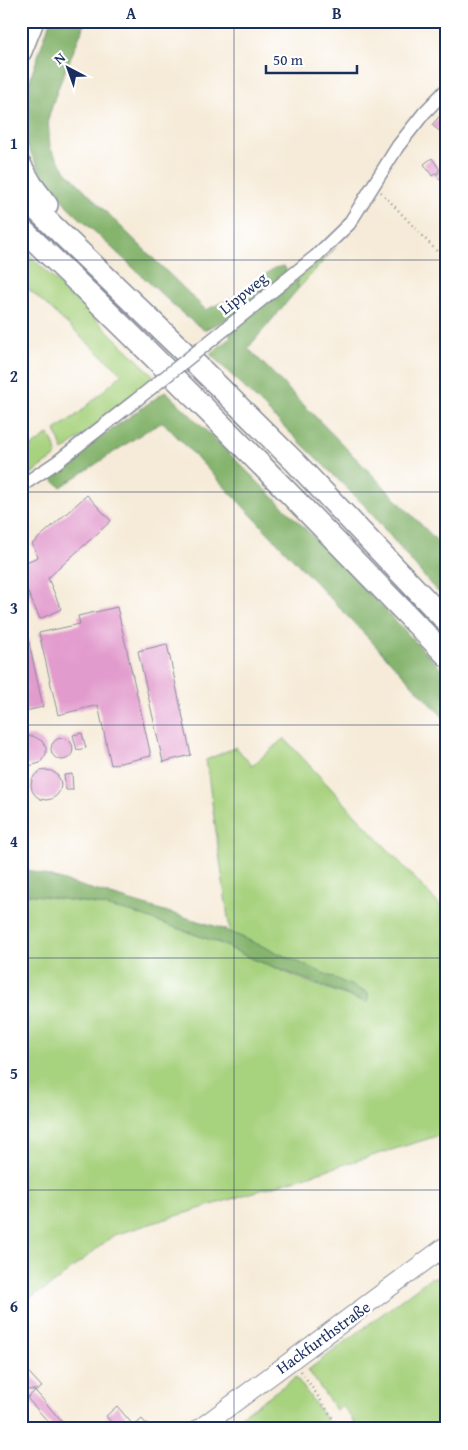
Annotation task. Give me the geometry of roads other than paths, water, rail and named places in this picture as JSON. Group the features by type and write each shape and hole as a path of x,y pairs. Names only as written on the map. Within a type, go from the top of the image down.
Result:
{"highway":[{"path":"21,51 33,21"},
{"path":"21,166 32,185 55,214 63,234"},
{"path":"21,195 288,455 447,622"},
{"path":"21,228 80,284 281,485 447,656"}],"street":[{"name":"Lippweg","path":"21,486 57,462 316,256 349,224 373,184 424,113 447,88"},
{"name":"Hackfurthstraße","path":"199,1429 293,1360 444,1254"}]}
